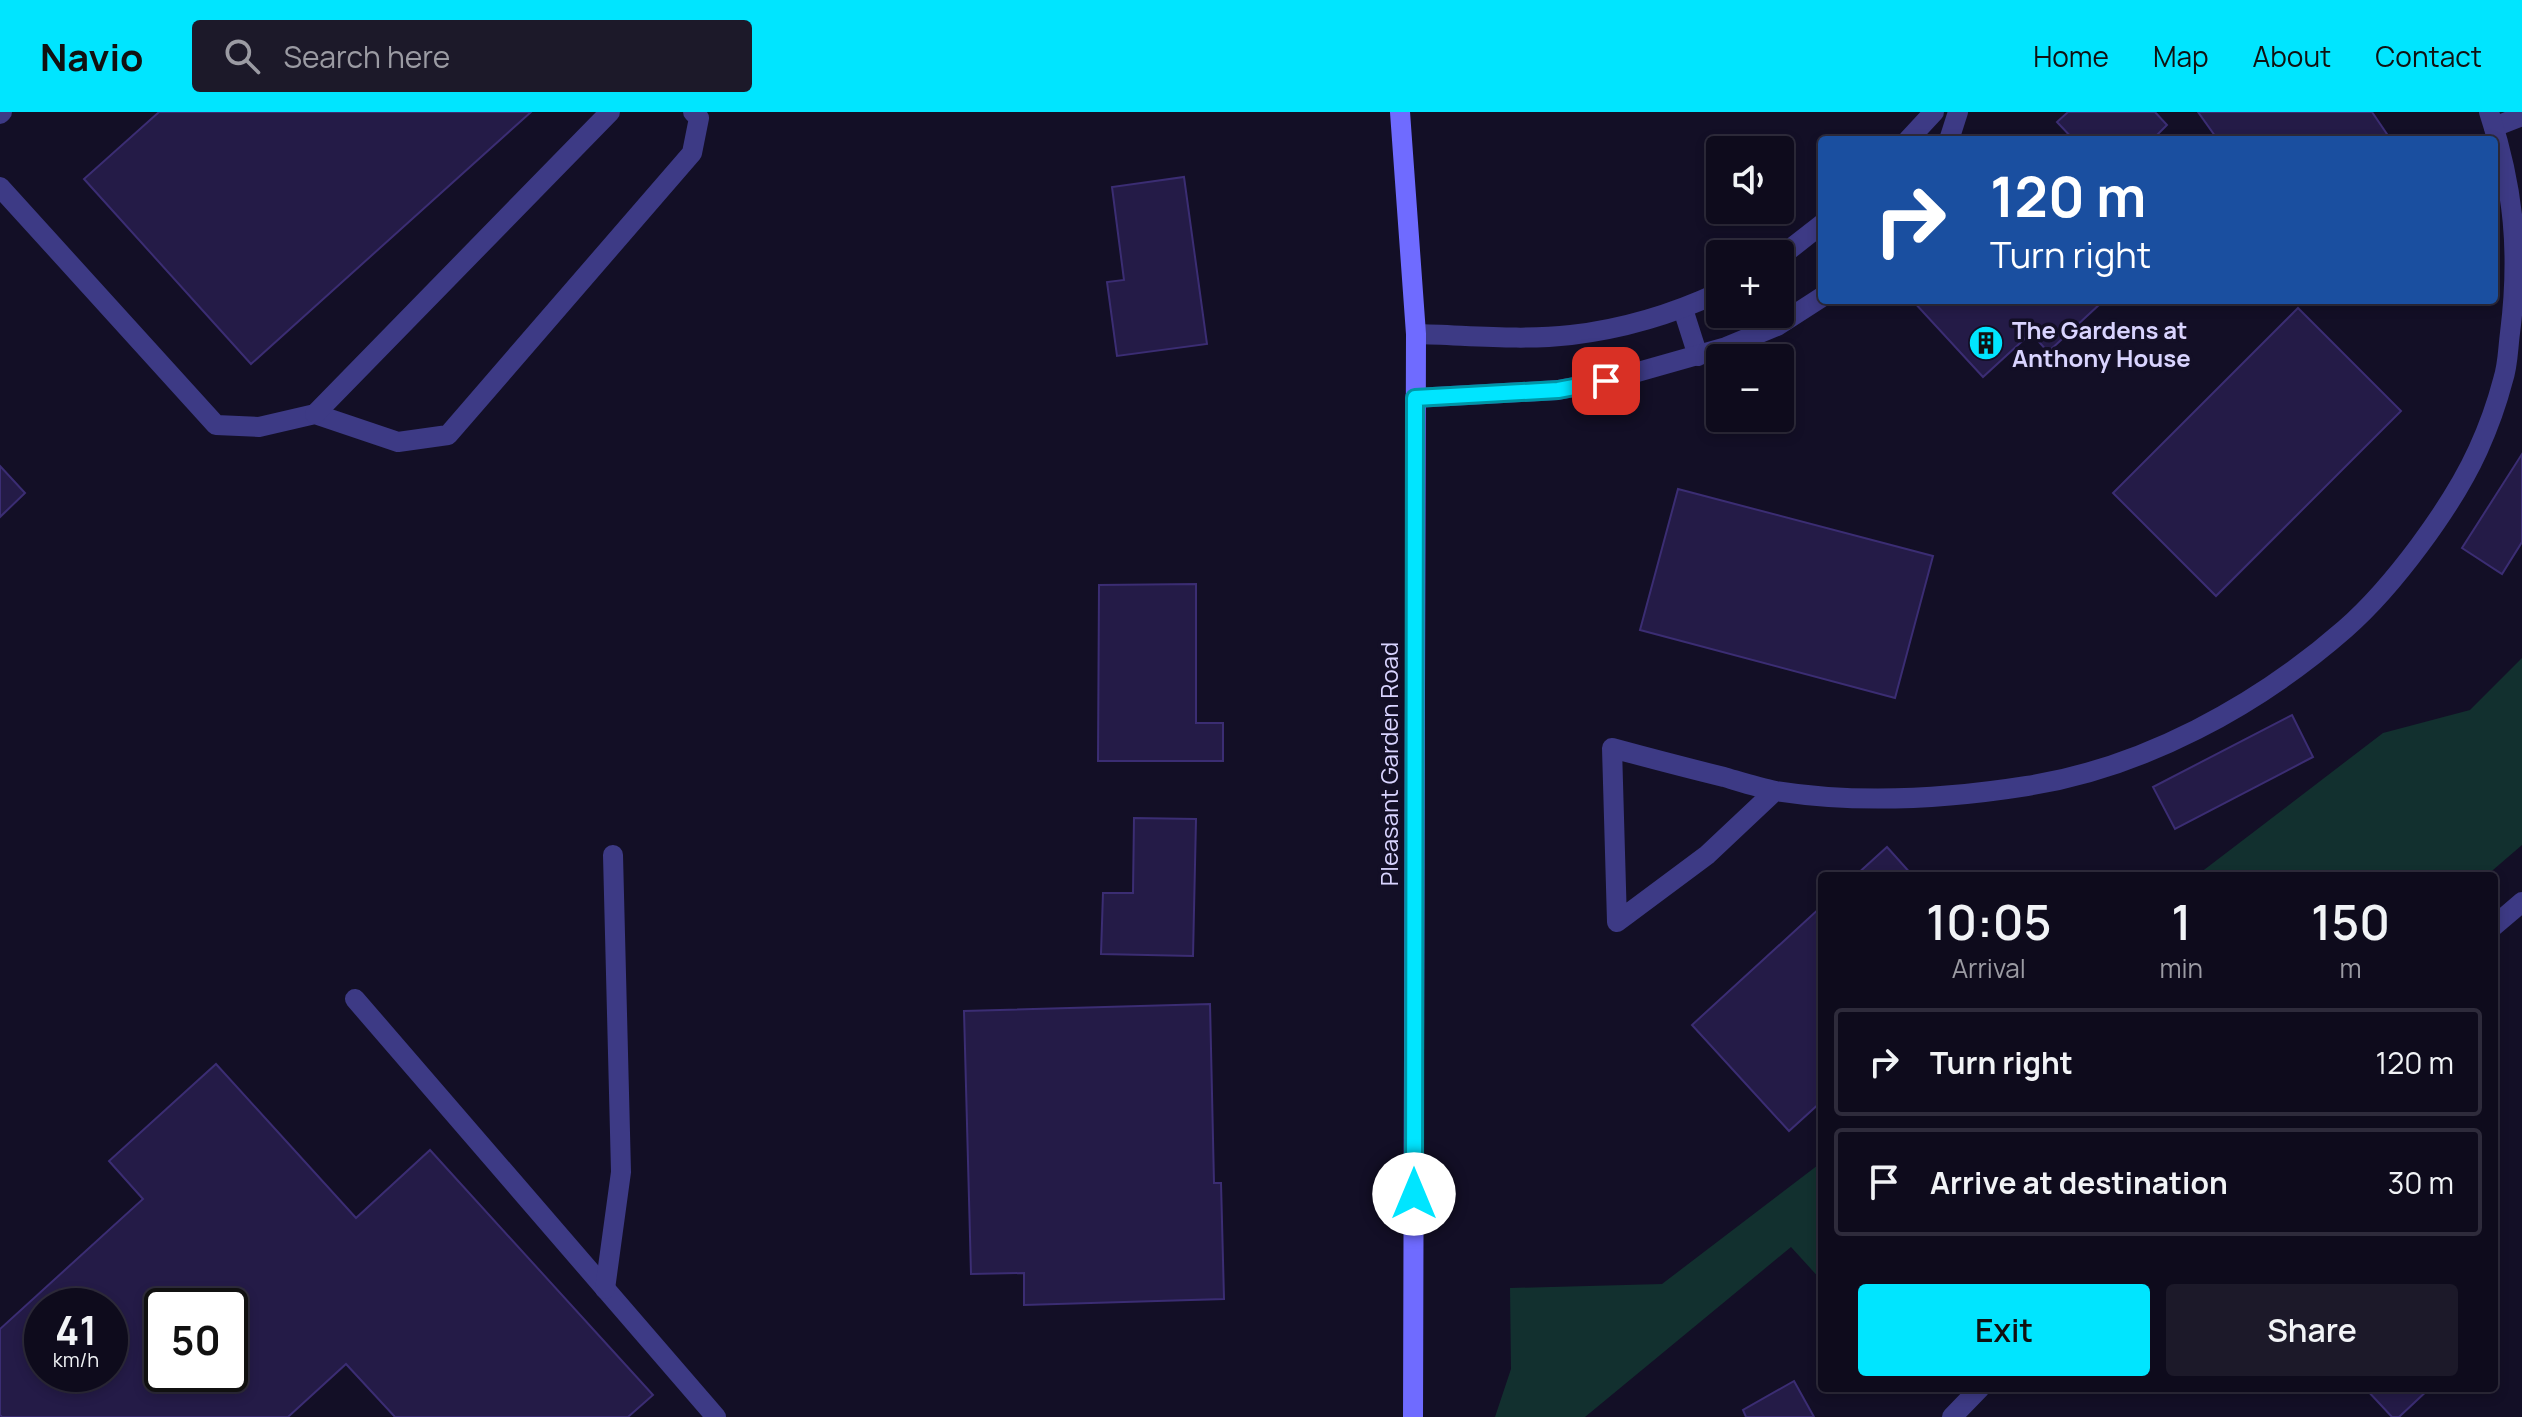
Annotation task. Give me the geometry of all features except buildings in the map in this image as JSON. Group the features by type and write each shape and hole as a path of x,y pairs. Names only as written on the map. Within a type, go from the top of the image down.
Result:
{"main road":[{"name":"Pleasant Garden Road","path":"1400,112 1416,334 1413,1417"}],"street":[{"path":"315,414 610,112"},
{"path":"0,187 216,425 259,427 315,414 398,442 448,435 692,153 699,118 693,112"},
{"path":"1912,136 1934,112"},
{"path":"1950,136 1958,112"},
{"path":"2492,120 2522,116"},
{"path":"1775,791 1707,855 1617,922 1612,748 1775,791 1834,796 1921,797 2028,786 2104,768 2177,740 2268,688 2346,628 2394,576 2443,511 2478,450 2505,376 2514,304 2515,239 2509,182 2498,142"},
{"path":"1794,246 1818,227"},
{"path":"1416,334 1568,336 1616,329 1683,309 1706,298"},
{"path":"1415,398 1558,390 1606,381 1698,356 1777,326 1818,300"},
{"path":"1683,309 1698,356"},
{"path":"605,1289 621,1172 613,855"},
{"path":"2498,923 2522,902"},
{"path":"355,999 716,1417"},
{"path":"1952,1417 1976,1392"}],"green space":[{"path":"2522,658 2522,845 2491,872 2201,872 2383,733 2470,710"},
{"path":"1818,1165 1818,1277 1791,1247 1585,1417 1495,1417 1511,1369 1510,1288 1662,1284"}],"place":[{"name":"The Gardens at Anthony House","path":"1986,343"}],"route":[{"path":"1414,1194 1415,398 1558,390 1606,381"}]}
